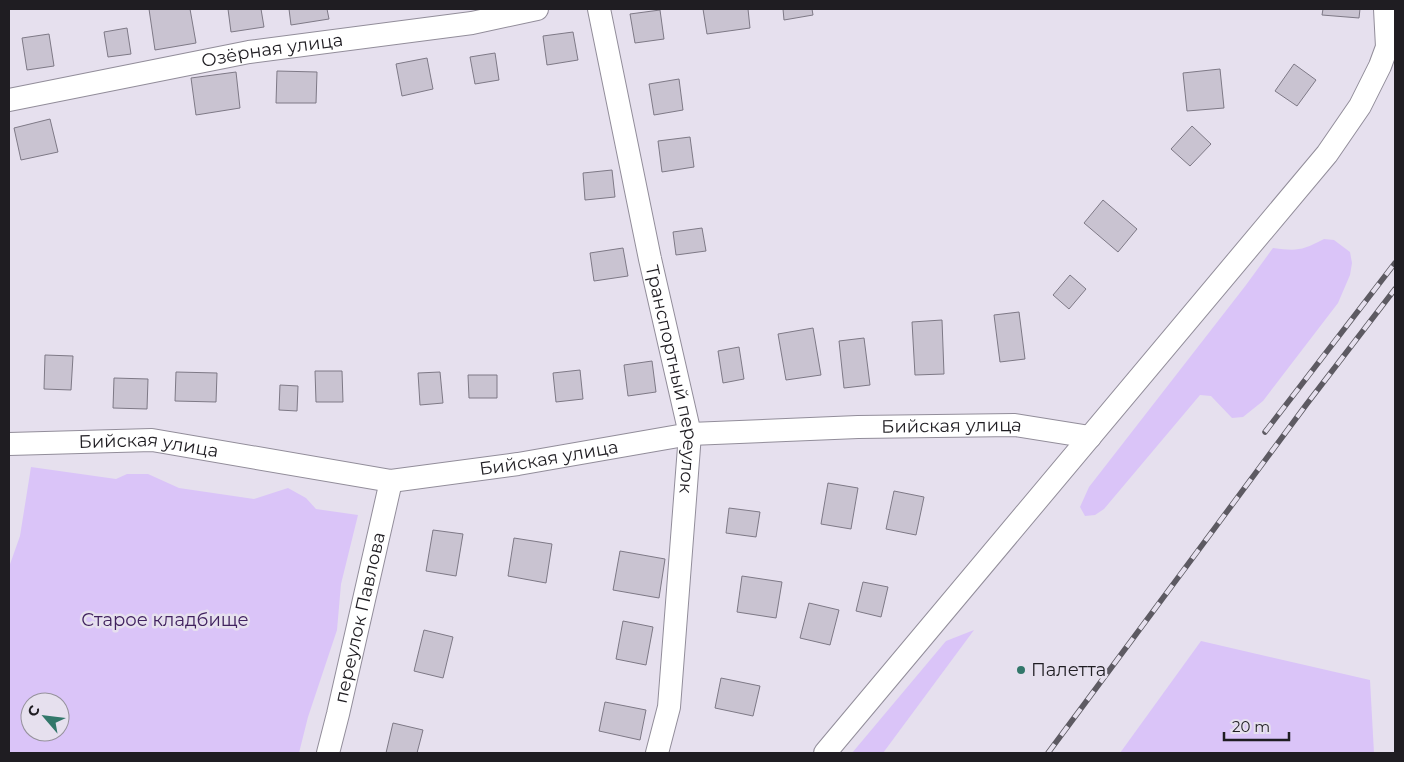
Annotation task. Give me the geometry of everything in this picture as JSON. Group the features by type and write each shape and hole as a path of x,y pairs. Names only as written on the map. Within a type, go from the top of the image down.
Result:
{"street":[{"name":"Озёрная улица","path":"9,100 249,52 472,23 537,9"},
{"name":"Транспортный переулок","path":"599,9 650,259 690,434 669,707 657,753"},
{"path":"825,753 1327,154 1360,106 1380,66 1387,47 1385,9"},
{"name":"Бийская улица","path":"9,444 152,440 391,481 518,464 690,434 858,427 1015,425 1090,437"},
{"name":"переулок Павлова","path":"328,753 391,481"}],"green space":[{"path":"1324,239 1334,240 1350,252 1352,263 1350,275 1338,303 1263,401 1243,417 1232,418 1211,396 1200,395 1104,509 1095,515 1085,516 1080,507 1089,487 1273,248 1299,249"},
{"name":"Старое кладбище","path":"31,467 116,479 127,474 148,474 179,488 254,499 288,488 306,498 316,509 358,515 341,584 337,630 308,717 299,753 9,753 9,567 20,536"},
{"path":"974,630 883,753 852,753 946,641"},
{"path":"1201,641 1370,680 1374,753 1120,753"}],"building":[{"path":"149,9 190,9 196,43 155,50"},
{"path":"228,9 261,9 264,27 231,32"},
{"path":"289,9 327,9 329,19 291,25"},
{"path":"703,9 748,9 750,28 707,34"},
{"path":"783,9 812,9 813,15 784,20"},
{"path":"1323,9 1360,9 1359,18 1322,15"},
{"path":"660,10 664,39 635,43 630,14"},
{"path":"127,28 131,54 108,57 104,32"},
{"path":"573,32 578,60 547,65 543,36"},
{"path":"49,34 54,66 27,70 22,38"},
{"path":"495,53 499,80 475,84 470,57"},
{"path":"427,58 433,89 402,96 396,64"},
{"path":"1294,64 1316,80 1297,106 1275,91"},
{"path":"1220,69 1224,108 1187,111 1183,73"},
{"path":"277,71 317,72 316,103 276,103"},
{"path":"236,72 240,108 196,115 191,78"},
{"path":"679,79 683,110 654,115 649,84"},
{"path":"50,119 58,152 21,160 14,128"},
{"path":"1192,126 1211,144 1190,166 1171,149"},
{"path":"690,137 694,167 662,172 658,141"},
{"path":"612,170 615,197 585,200 583,173"},
{"path":"1103,200 1137,229 1118,252 1084,223"},
{"path":"702,228 706,251 676,255 673,232"},
{"path":"623,248 628,276 594,281 590,253"},
{"path":"1070,275 1086,289 1069,309 1053,295"},
{"path":"1019,312 1025,359 1000,362 994,315"},
{"path":"942,320 944,374 915,375 912,322"},
{"path":"813,328 821,375 786,380 778,334"},
{"path":"864,338 870,385 844,388 839,341"},
{"path":"739,347 744,379 723,383 718,351"},
{"path":"45,355 73,356 71,390 44,389"},
{"path":"652,361 656,392 628,396 624,365"},
{"path":"580,370 583,399 556,402 553,373"},
{"path":"315,371 342,371 343,402 316,402"},
{"path":"176,372 217,373 216,402 175,401"},
{"path":"440,372 443,403 420,405 418,373"},
{"path":"468,375 497,375 497,398 469,398"},
{"path":"114,378 148,379 147,409 113,408"},
{"path":"280,385 298,386 297,411 279,410"},
{"path":"828,483 858,488 851,529 821,524"},
{"path":"894,491 924,497 916,535 886,529"},
{"path":"729,508 760,512 756,537 726,533"},
{"path":"433,530 463,534 456,576 426,571"},
{"path":"514,538 552,544 546,583 508,576"},
{"path":"620,551 665,559 659,598 613,590"},
{"path":"742,576 782,582 776,618 737,612"},
{"path":"863,582 888,587 881,617 856,611"},
{"path":"809,603 839,610 830,645 800,638"},
{"path":"623,621 653,627 646,665 616,659"},
{"path":"424,630 453,637 443,678 414,671"},
{"path":"721,678 760,686 753,716 715,708"},
{"path":"605,702 646,710 640,740 599,731"},
{"path":"393,723 423,730 417,753 386,753"}],"railway":[{"path":"1265,432 1395,263"},
{"path":"1048,753 1306,405 1395,289"}],"place":[{"name":"Палетта","path":"1021,670"}]}
